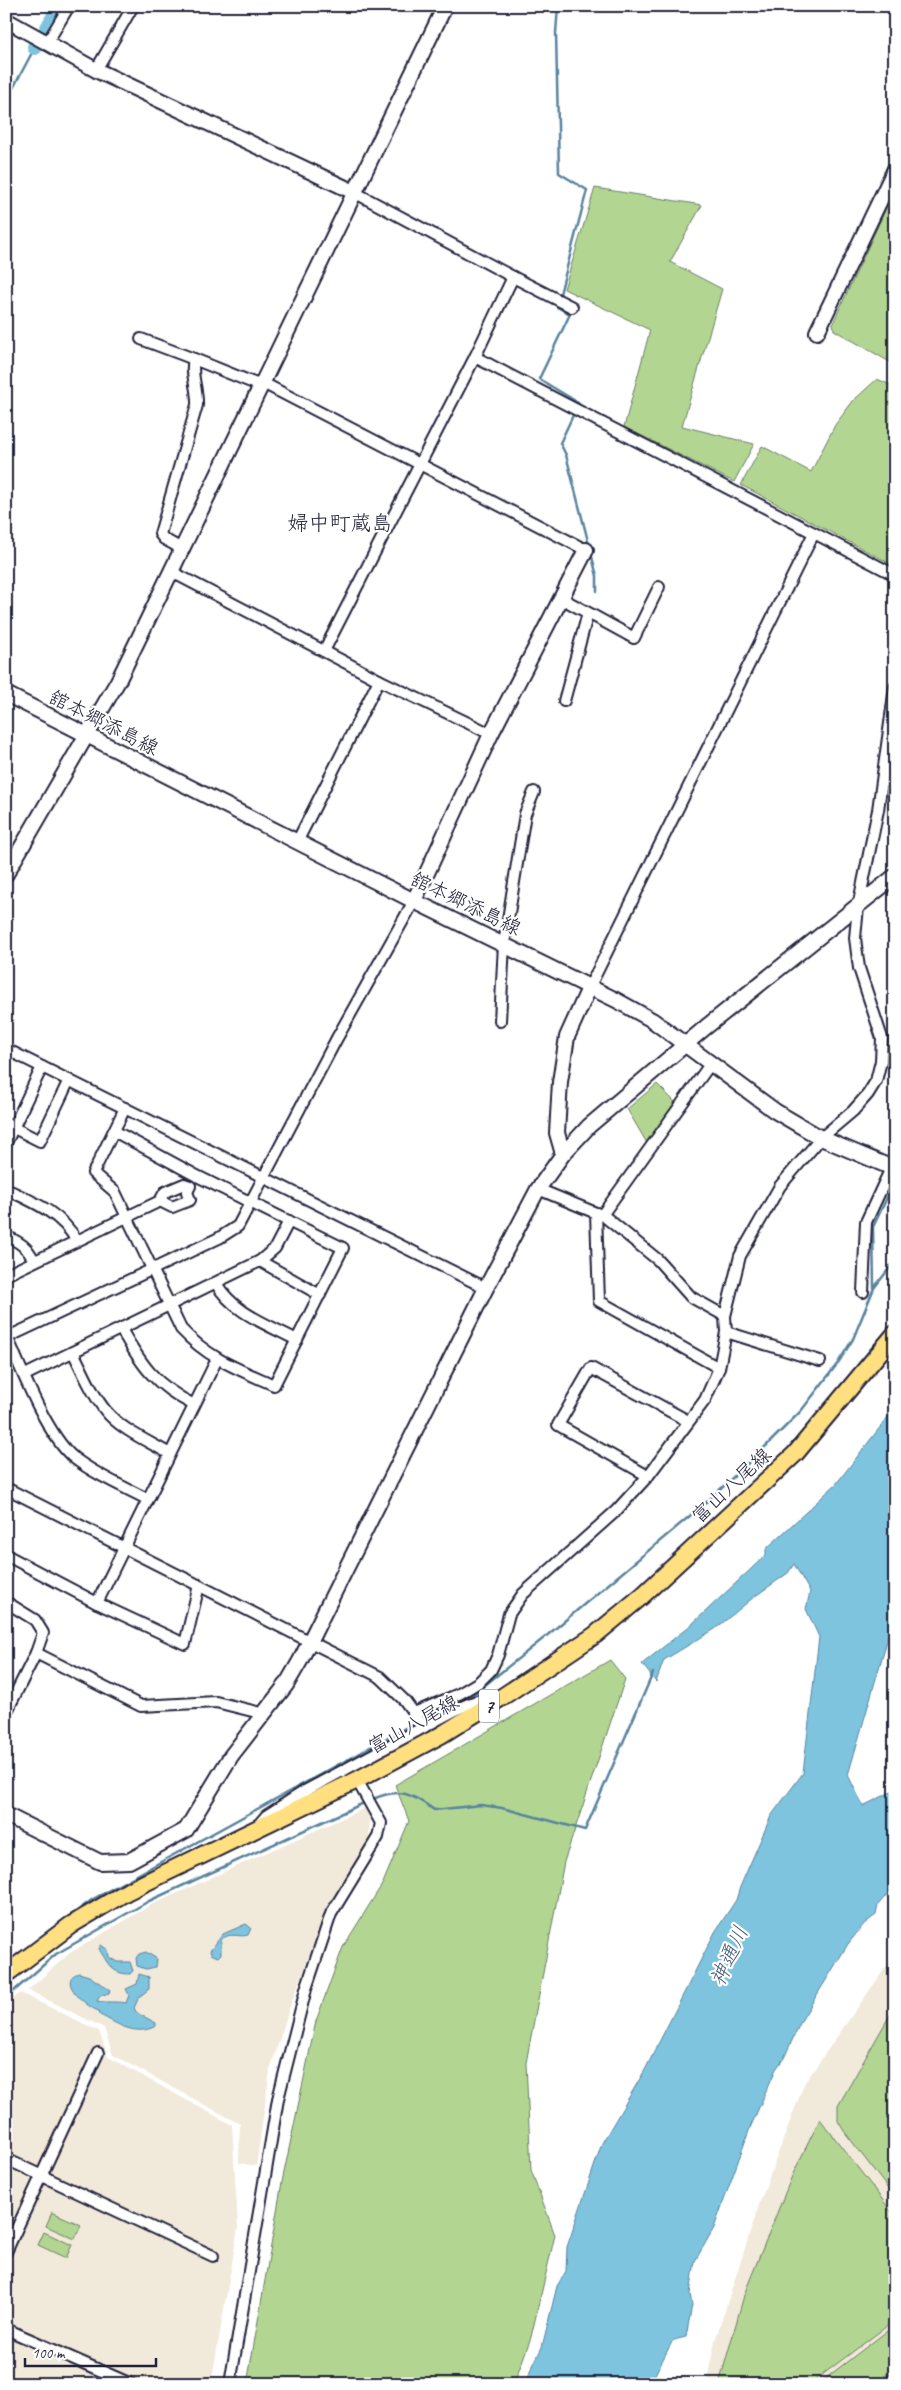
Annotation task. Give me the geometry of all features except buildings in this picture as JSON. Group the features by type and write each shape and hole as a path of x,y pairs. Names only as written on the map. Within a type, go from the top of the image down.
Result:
{"main road":[{"name":"富山八尾線","path":"6,1974 71,1925 128,1891 358,1780 441,1735 595,1635 642,1596 795,1454 895,1334"}],"street":[{"path":"48,43 69,6"},
{"path":"96,70 133,6"},
{"path":"6,874 118,682 445,6"},
{"path":"6,20 96,70 354,192 572,307"},
{"path":"818,332 890,192 895,170"},
{"path":"324,651 475,357 513,277"},
{"path":"141,340 262,384 586,550 490,734 414,901 337,1038 265,1178 238,1226 219,1238 7,1336 49,1426 72,1456 93,1471 147,1499"},
{"path":"475,357 895,575"},
{"path":"182,549 164,539 160,534 197,405 198,392 191,368 194,359"},
{"path":"563,1154 557,1133 560,1082 567,1037 590,986 814,532"},
{"path":"172,572 379,680 490,734"},
{"path":"561,598 634,638 659,587"},
{"path":"564,701 588,613"},
{"path":"298,842 379,680"},
{"path":"257,1828 266,1816 479,1682 491,1670 498,1655 509,1614 523,1594 616,1511 648,1476 705,1400 719,1368 726,1332 725,1316 740,1256 780,1186 821,1138 853,1111 868,1094 876,1080 881,1061 882,1038 859,968 856,938 858,907 878,810 895,687"},
{"name":"舘本郷添島線","path":"6,694 414,901 590,986 652,1020 775,1111 821,1138 893,1168"},
{"path":"500,1021 504,944 525,814 534,792"},
{"path":"6,1815 100,1862 129,1861 186,1830 232,1756 286,1686 486,1288 538,1189 563,1154 588,1126 895,876"},
{"path":"6,1049 486,1288"},
{"path":"711,1063 599,1214 599,1301 719,1368"},
{"path":"6,1143 10,1126 42,1067"},
{"path":"10,1126 40,1141 69,1080"},
{"path":"114,1131 195,1175 343,1248 274,1385 217,1359 197,1346 181,1329 115,1192 93,1173 124,1108"},
{"path":"863,1292 866,1222 893,1168"},
{"path":"160,1201 172,1207 190,1200 186,1192 195,1175"},
{"path":"6,1274 160,1201 165,1192 184,1184 190,1186"},
{"path":"6,1188 59,1217 68,1226 77,1241"},
{"path":"538,1189 599,1214 658,1260 691,1297 725,1316"},
{"path":"25,1375 260,1261 275,1248 289,1221"},
{"path":"6,1236 22,1244 30,1252 34,1261"},
{"path":"260,1261 320,1295"},
{"path":"216,1283 230,1303 297,1340"},
{"path":"121,1329 140,1362 155,1379 173,1394 194,1405"},
{"path":"726,1332 820,1361"},
{"path":"73,1352 96,1398 106,1412 131,1432 170,1454"},
{"path":"97,1603 217,1359"},
{"path":"648,1476 558,1425 591,1368 688,1421"},
{"path":"6,1488 380,1677 395,1688 419,1720"},
{"path":"6,1555 97,1603 185,1644 199,1585"},
{"path":"6,1602 36,1620 43,1633 36,1653 6,1713"},
{"path":"36,1653 142,1706 216,1702 265,1714"},
{"path":"419,1720 487,1698 499,1699"},
{"path":"230,2384 278,2099 306,1989 331,1914 378,1837 381,1823 358,1780"},
{"path":"6,2252 98,2053"},
{"path":"6,2159 213,2256"},
{"path":"6,2329 131,2384"},
{"path":"887,2384 895,2378"}],"shaded area":[{"path":"365,1808 370,1819 368,1847 325,1914 289,2009 270,2070 256,2166 239,2163 240,2124 113,2055 104,2028 28,1990 70,1953 151,1905"},
{"path":"895,1954 895,2370 878,2384 706,2384 715,2341 760,2202 804,2084"},
{"path":"20,1993 99,2031 108,2057 232,2125 238,2228 211,2384 6,2384 6,2005"}],"green space":[{"path":"595,188 702,205 670,262 722,289 682,426 754,444 734,482 624,427 650,330 564,289"},
{"path":"895,203 895,365 834,330 833,323 888,204"},
{"path":"877,379 895,387 895,566 741,485 762,446 811,472 835,425 853,401"},
{"path":"657,1084 677,1104 648,1145 627,1109"},
{"path":"610,1660 625,1679 564,1862 526,2063 531,2170 555,2235 531,2337 514,2384 247,2384 282,2182 316,2021 343,1947 383,1883 409,1821 395,1785"},
{"path":"895,2006 895,2198 844,2131 838,2121 838,2106"},
{"path":"820,2119 895,2216 895,2320 810,2384 719,2384 745,2292 792,2176"},
{"path":"52,2212 81,2225 75,2239 46,2226"},
{"path":"44,2232 72,2245 66,2258 38,2245"},
{"path":"895,2325 895,2368 874,2384 818,2384"}],"water":[{"name":"神通川","path":"895,1408 895,1613 848,1775 863,1806 895,1790 895,1885 878,1905 876,1915 864,1924 848,1944 801,2021 784,2058 776,2069 750,2128 714,2228 695,2261 690,2294 692,2305 686,2337 673,2340 650,2384 524,2384 542,2347 557,2286 566,2271 567,2247 602,2143 645,2070 715,1932 736,1900 771,1816 803,1773 819,1637 806,1609 810,1592 794,1564 788,1573 754,1597 715,1629 664,1660 656,1682 642,1664 692,1624 766,1555 766,1549 836,1484"},
{"path":"246,1924 251,1928 248,1935 224,1937 221,1940 221,1954 218,1957 211,1954 210,1951 223,1934"},
{"path":"101,1945 108,1950 109,1957 117,1962 130,1962 133,1971 130,1974 124,1974 114,1970 99,1949"},
{"path":"146,1952 157,1959 156,1967 146,1969 137,1966 136,1958 139,1954"},
{"path":"79,1973 89,1976 110,1990 109,1993 100,1996 97,2001 103,2002 126,2003 129,1995 126,1989 137,1984 139,1974 149,1977 149,1989 139,1997 134,2008 137,2013 156,2023 156,2026 148,2029 134,2030 100,2015 99,2011 82,2000 72,1988 70,1982 72,1977"}],"waterway":[{"path":"35,47 60,6"},
{"path":"558,6 556,33 559,173 587,190 559,298"},
{"path":"6,94 9,96 35,47"},
{"path":"558,303 557,307 570,314 539,379 579,403 578,406"},
{"path":"575,411 560,443 566,455 589,545"},
{"path":"591,553 597,576 597,591"},
{"path":"874,1287 873,1227 895,1181"},
{"path":"421,1720 475,1693 709,1500 767,1445 801,1411 838,1363 853,1339 874,1288 895,1261"},
{"path":"371,1800 397,1793 418,1799 434,1810 481,1805 502,1808 585,1830 653,1673"},
{"path":"6,1963 93,1899 416,1722"},
{"path":"6,1998 56,1954 149,1901 366,1802"}],"district":[{"name":"婦中町蔵島","path":"340,523"}]}
